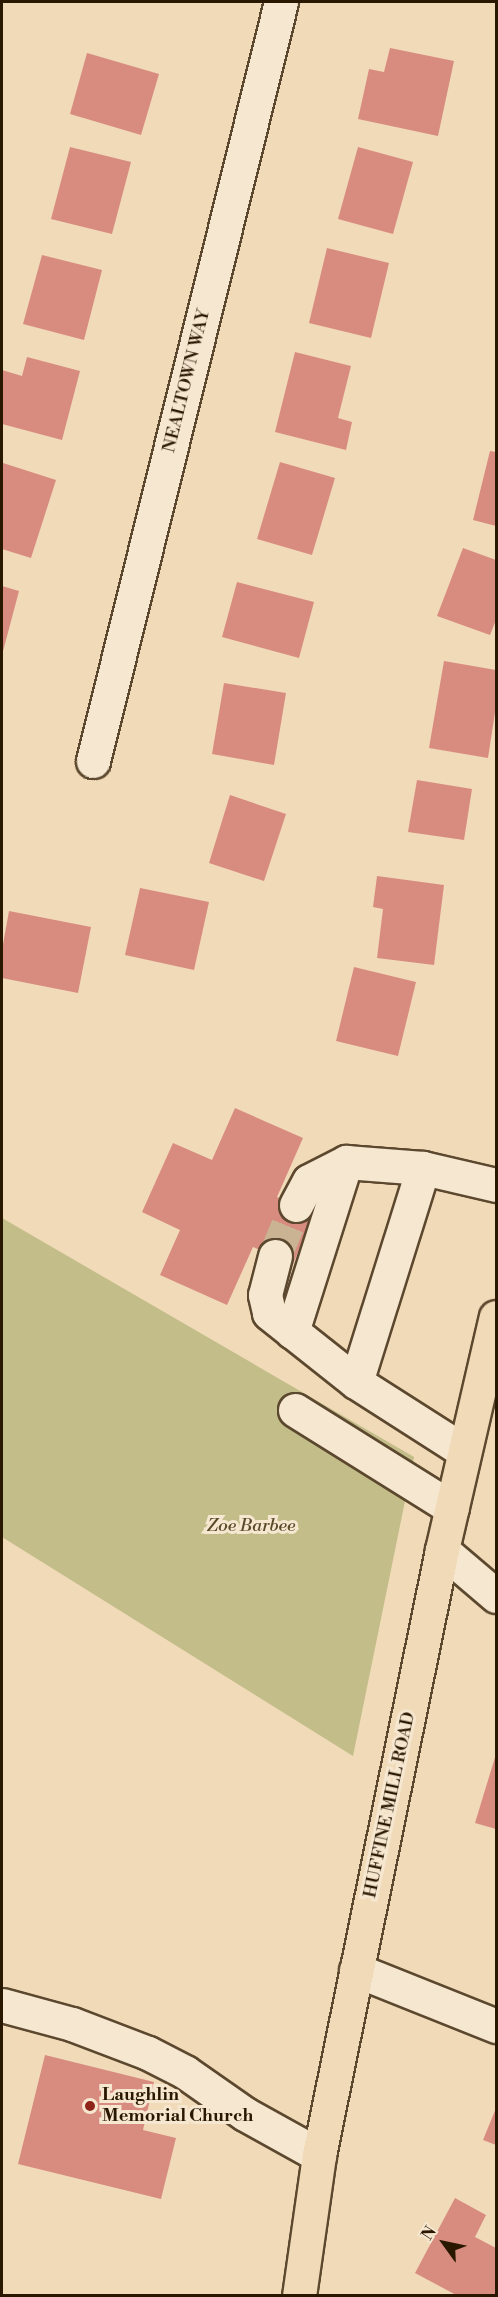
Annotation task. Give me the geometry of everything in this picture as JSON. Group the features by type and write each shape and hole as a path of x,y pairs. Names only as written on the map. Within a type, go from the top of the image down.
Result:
{"main road":[{"name":"HUFFINE MILL ROAD","path":"299,2295 319,2155 356,1970 442,1550 496,1317"}],"street":[{"name":"NEALTOWN WAY","path":"93,761 281,2"},
{"path":"292,1332 346,1162"},
{"path":"296,1205 309,1181 346,1162 423,1168 496,1185"},
{"path":"356,1382 423,1168"},
{"path":"275,1256 265,1295 269,1313 356,1382 464,1451"},
{"path":"295,1410 452,1508"},
{"path":"442,1550 496,1596"},
{"path":"356,1970 496,2026"},
{"path":"2,2005 72,2024 148,2053 185,2072 244,2114 319,2155"}],"green space":[{"name":"Zoe Barbee","path":"2,1218 414,1457 353,1756 2,1537"}],"building":[{"path":"390,48 454,61 438,136 358,119 369,69 384,72"},
{"path":"87,53 159,74 141,135 70,114"},
{"path":"70,147 131,162 112,234 51,219"},
{"path":"358,147 413,162 393,234 338,219"},
{"path":"327,248 389,263 371,338 309,323"},
{"path":"42,255 102,270 84,340 23,324"},
{"path":"295,352 351,366 338,418 352,422 346,450 275,432"},
{"path":"27,357 80,371 62,440 2,424 2,370 22,376"},
{"path":"490,451 496,452 496,526 473,520"},
{"path":"280,462 335,478 312,555 257,539"},
{"path":"3,463 56,480 31,558 2,549"},
{"path":"463,548 496,560 496,620 490,635 437,616"},
{"path":"237,582 314,602 299,658 222,637"},
{"path":"2,586 19,591 2,655"},
{"path":"444,661 496,670 496,706 488,758 429,748"},
{"path":"224,683 286,693 274,765 212,754"},
{"path":"417,780 472,789 464,840 408,832"},
{"path":"230,795 286,814 264,881 209,863"},
{"path":"377,876 444,885 434,965 377,958 383,909 373,907"},
{"path":"140,888 209,902 194,970 125,955"},
{"path":"9,911 91,927 78,993 2,978 2,950"},
{"path":"354,967 416,982 398,1056 336,1041"},
{"path":"235,1108 303,1138 277,1197 315,1214 293,1264 253,1247 227,1305 160,1275 180,1230 142,1212 173,1143 212,1160"},
{"path":"496,1754 496,1829 475,1823"},
{"name":"Laughlin Memorial Church","path":"45,2055 154,2082 143,2130 176,2138 161,2199 18,2164"},
{"path":"496,2108 496,2145 483,2140"},
{"path":"455,2198 486,2215 475,2237 496,2248 496,2296 458,2296 415,2273"}],"tunnel":[{"path":"275,1256 296,1205"}],"place":[{"name":"Laughlin Memorial Church","path":"90,2106"}]}
